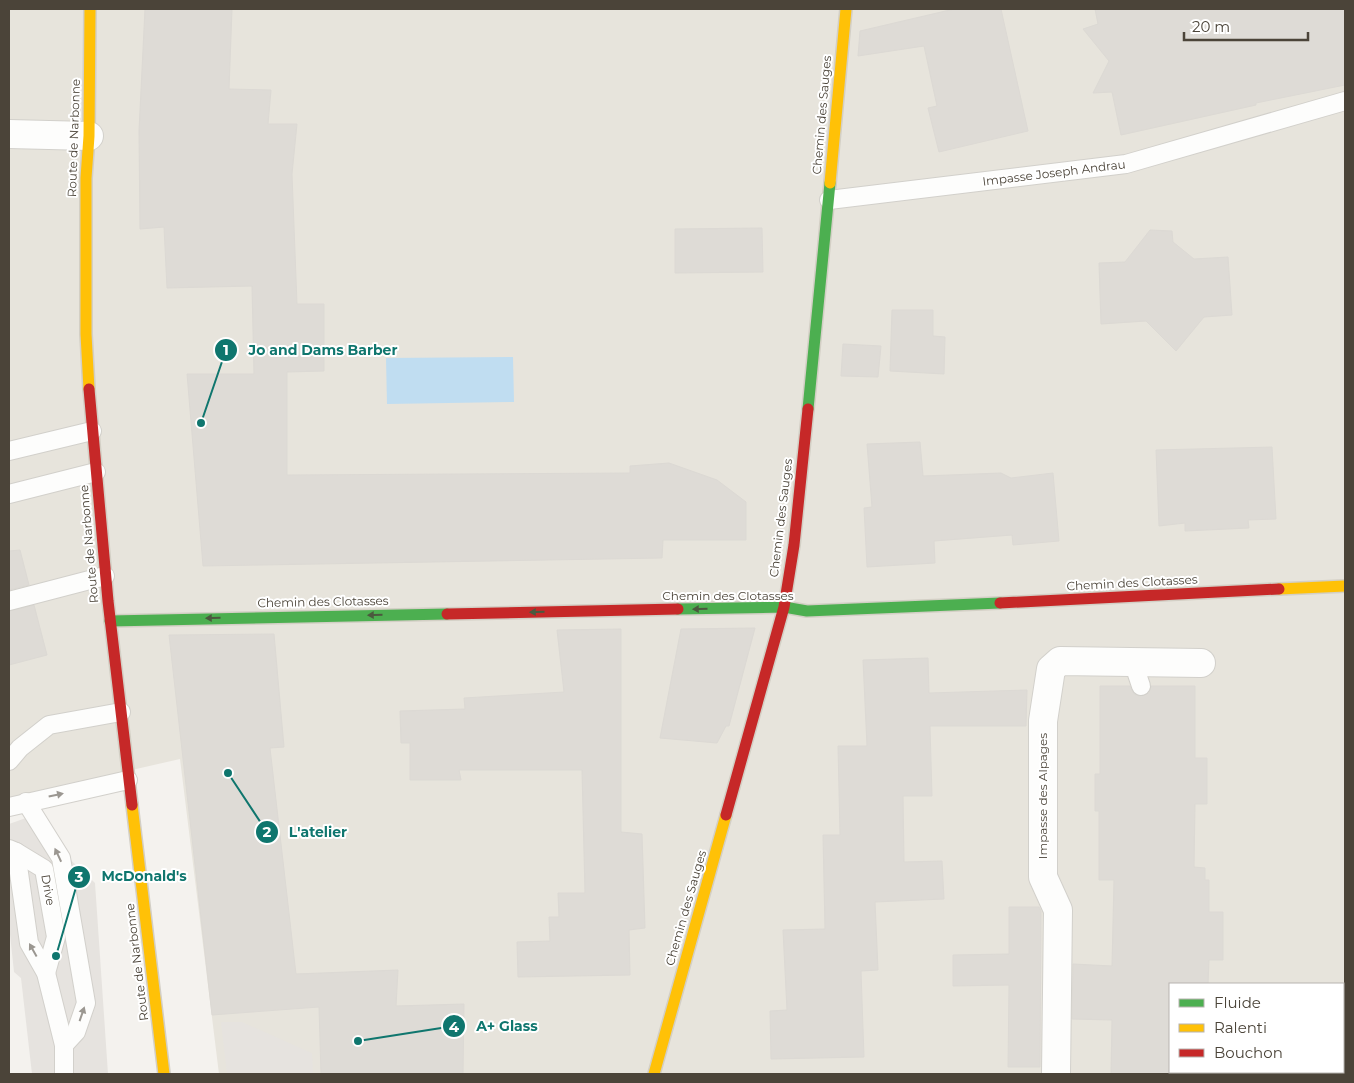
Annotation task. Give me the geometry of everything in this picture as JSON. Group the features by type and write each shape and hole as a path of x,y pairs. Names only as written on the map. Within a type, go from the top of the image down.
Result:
{"street":[{"name":"Route de Narbonne","path":"90,9 90,136 86,178 86,334 92,431 110,621 164,1074"},
{"name":"Chemin des Sauges","path":"654,1074 784,607 794,545 829,200 846,9"},
{"path":"9,134 90,136"},
{"name":"Chemin des Clotasses","path":"110,621 784,607 816,610 1058,601 1345,586"},
{"name":"Impasse des Alpages","path":"1056,1074 1058,910 1043,877 1042,721 1051,669 1060,661 1137,674 1202,663"}],"lane":[{"name":"Impasse Joseph Andrau","path":"829,200 1126,164 1345,101"},
{"path":"9,451 92,431"},
{"path":"9,494 96,472"},
{"path":"9,601 105,576"},
{"path":"9,761 20,748 49,725 121,712"},
{"path":"9,806 128,780"},
{"path":"26,802 61,858 86,1003 76,1032 64,1045"},
{"name":"Drive","path":"12,851 44,869 56,937 46,973"},
{"name":"Drive","path":"12,851 29,944 46,973 64,1045 64,1074"}],"shaded area":[{"path":"9,9 1345,9 1345,1074 219,1074 180,759 9,798"},
{"path":"26,818 95,883 108,1074 32,1074 21,978 14,972 9,925 9,824"},
{"path":"221,1022 242,1022 312,1053 313,1074 227,1074"}],"water":[{"path":"513,357 514,402 387,404 386,358"}],"building":[{"path":"145,9 232,9 229,89 271,90 268,124 297,124 292,174 297,304 324,304 324,371 287,372 287,475 630,473 630,466 669,463 717,480 746,502 746,540 663,540 662,558 203,566 187,374 254,374 252,286 167,288 164,227 140,229 139,131"},
{"path":"954,9 1001,9 1028,131 939,152 928,108 937,106 924,46 858,56 860,31"},
{"path":"1095,9 1345,9 1345,85 1256,103 1256,105 1121,135 1112,92 1093,93 1109,61 1083,29 1098,24"},
{"path":"762,228 763,272 675,273 675,229"},
{"path":"1150,230 1172,231 1173,242 1194,259 1228,257 1232,315 1204,317 1176,351 1146,321 1101,324 1099,263 1125,262"},
{"path":"892,310 933,310 933,336 945,337 944,374 890,371"},
{"path":"843,344 881,346 878,377 841,376"},
{"path":"920,442 923,476 1001,473 1011,478 1053,473 1059,541 1013,545 1012,535 934,541 935,563 867,567 864,508 872,507 867,444"},
{"path":"1272,447 1276,519 1248,520 1249,528 1185,531 1185,523 1159,526 1156,450"},
{"path":"20,550 29,585 9,590 9,551"},
{"path":"34,605 47,655 9,665 9,611"},
{"path":"755,628 729,726 726,726 717,743 660,738 681,629"},
{"path":"621,629 621,832 642,834 645,928 629,930 630,975 518,977 517,942 550,941 549,917 559,917 558,893 585,893 582,770 459,770 461,780 410,780 410,743 401,743 400,711 465,709 464,698 564,692 557,630"},
{"path":"274,634 284,747 270,748 296,974 398,970 396,1006 464,1004 463,1074 321,1074 319,1007 212,1015 169,635"},
{"path":"928,658 929,693 1027,690 1026,726 930,726 932,796 903,796 904,862 942,861 944,899 875,902 878,970 861,971 864,1057 771,1059 770,1011 787,1010 783,930 825,929 823,835 840,835 838,746 867,746 863,660"},
{"path":"1100,686 1130,686 1134,694 1139,696 1149,693 1151,686 1195,686 1195,758 1207,758 1207,804 1195,804 1194,867 1205,868 1205,880 1209,880 1209,912 1223,912 1223,960 1209,960 1208,983 1169,983 1170,1074 1111,1074 1112,1020 1072,1019 1073,964 1112,966 1114,880 1099,880 1099,811 1095,811 1095,774 1100,774"},
{"path":"1009,907 1039,907 1041,911 1040,1067 1008,1067 1009,985 953,986 953,955 1009,954"}],"traffic: fast":[{"path":"808,409 830,183"},
{"path":"678,609 784,607 807,611 1000,603"},
{"path":"110,621 447,614"}],"traffic: slow":[{"path":"89,389 86,334 86,178 89,136 90,9"},
{"path":"830,183 846,9"},
{"path":"1279,589 1345,586"},
{"path":"132,805 164,1074"},
{"path":"654,1074 726,815"}],"traffic: jam":[{"path":"89,389 108,601 132,805"},
{"path":"726,815 784,607 794,545 808,409"},
{"path":"1000,603 1279,589"},
{"path":"447,614 678,609"}],"place":[{"name":"Jo and Dams Barber","path":"201,423"},
{"name":"L'atelier","path":"228,773"},
{"name":"McDonald's","path":"56,956"},
{"name":"A+ Glass","path":"358,1041"}]}
